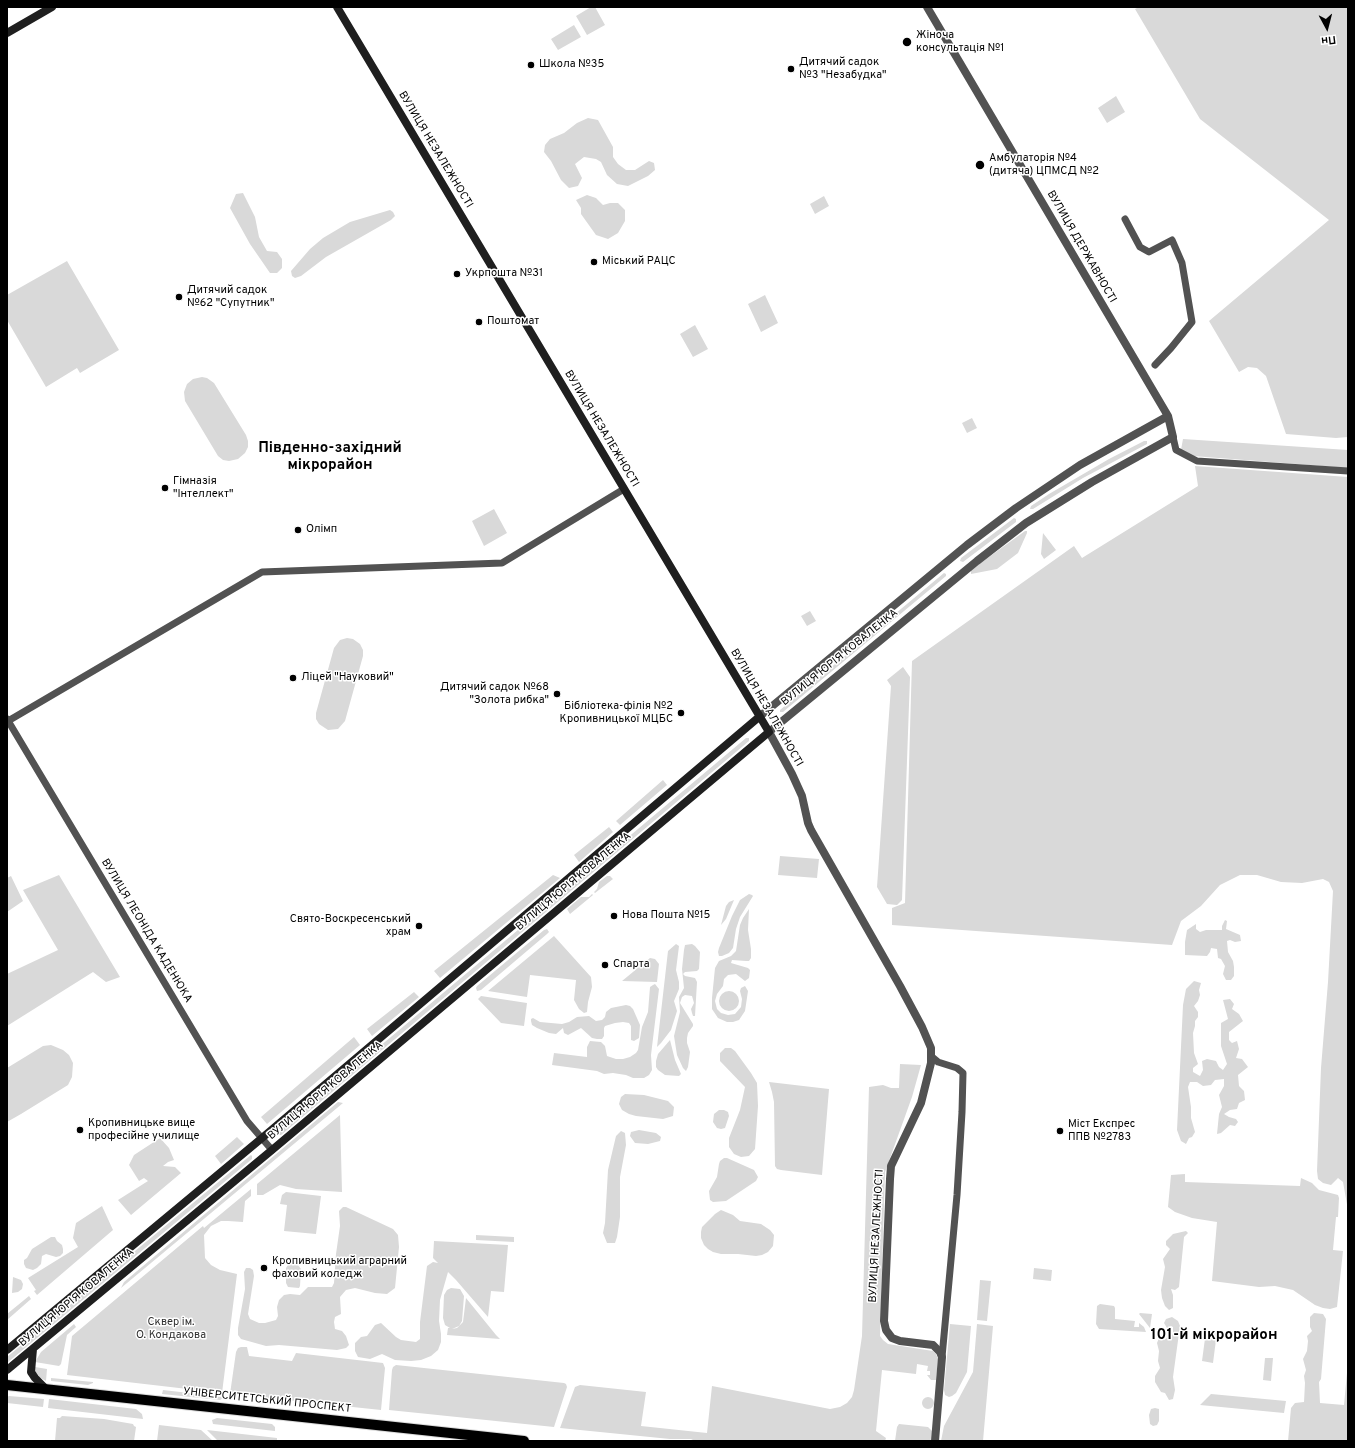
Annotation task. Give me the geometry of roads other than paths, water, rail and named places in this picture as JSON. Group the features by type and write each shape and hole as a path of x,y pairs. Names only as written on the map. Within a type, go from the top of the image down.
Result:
{"main road":[{"path":"7,33 52,7"},
{"name":"ВУЛИЦЯ НЕЗАЛЕЖНОСТІ","path":"337,7 769,732"},
{"name":"ВУЛИЦЯ ЮРІЯ КОВАЛЕНКА","path":"7,1350 262,1138 759,717"},
{"name":"ВУЛИЦЯ ЮРІЯ КОВАЛЕНКА","path":"7,1370 272,1150 769,732"},
{"path":"33,1349 31,1372 46,1390"},
{"name":"УНІВЕРСИТЕТСЬКИЙ ПРОСПЕКТ","path":"7,1385 524,1441"}],"street":[{"name":"ВУЛИЦЯ ДЕРЖАВНОСТІ","path":"927,7 1168,416 1173,437"},
{"path":"1125,219 1140,246 1149,252 1172,240 1182,263 1192,322 1172,348 1155,365"},
{"name":"ВУЛИЦЯ ЮРІЯ КОВАЛЕНКА","path":"759,717 967,545 1016,508 1080,466 1168,416"},
{"path":"1173,437 1176,450 1196,461 1348,471"},
{"name":"ВУЛИЦЯ ЮРІЯ КОВАЛЕНКА","path":"769,732 977,560 1026,523 1092,482 1173,437"},
{"path":"8,720 262,572 502,563 624,489"},
{"name":"ВУЛИЦЯ ЛЕОНІДА КАДЕНЮКА","path":"8,720 247,1121 272,1150"},
{"name":"ВУЛИЦЯ НЕЗАЛЕЖНОСТІ","path":"769,732 802,796 811,830 900,986 928,1040 932,1057 921,1103 891,1166 884,1321 886,1330 892,1338 900,1341 934,1345 942,1357"},
{"path":"932,1057 943,1065 957,1068 963,1073 957,1195 935,1441"}],"place":[{"name":"Жіноча консультація №1","path":"907,42"},
{"name":"Школа №35","path":"531,65"},
{"name":"Дитячий садок №3 \"Незабудка\"","path":"791,69"},
{"name":"Амбулаторія №4 (дитяча) ЦПМСД №2","path":"980,165"},
{"name":"Міський РАЦС","path":"594,262"},
{"name":"Укрпошта №31","path":"457,274"},
{"name":"Дитячий садок №62 \"Супутник\"","path":"179,297"},
{"name":"Поштомат","path":"479,322"},
{"name":"Гімназія \"Інтеллект\"","path":"165,488"},
{"name":"Олімп","path":"298,530"},
{"name":"Ліцей \"Науковий\"","path":"293,678"},
{"name":"Дитячий садок №68 \"Золота рибка\"","path":"557,694"},
{"name":"Бібліотека-філія №2 Кропивницької МЦБС","path":"681,713"},
{"name":"Нова Пошта №15","path":"614,916"},
{"name":"Свято-Воскресенський храм","path":"419,926"},
{"name":"Спарта","path":"605,965"},
{"name":"Кропивницьке вище професійне училище","path":"80,1130"},
{"name":"Міст Експрес ППВ №2783","path":"1060,1131"},
{"name":"Кропивницький аграрний фаховий коледж","path":"264,1268"}],"district":[{"name":"Південно-західний мікрорайон","path":"330,458"},
{"name":"101-й мікрорайон","path":"1214,1336"}],"park label":[{"name":"Сквер ім. О. Кондакова","path":"171,1329"}]}
